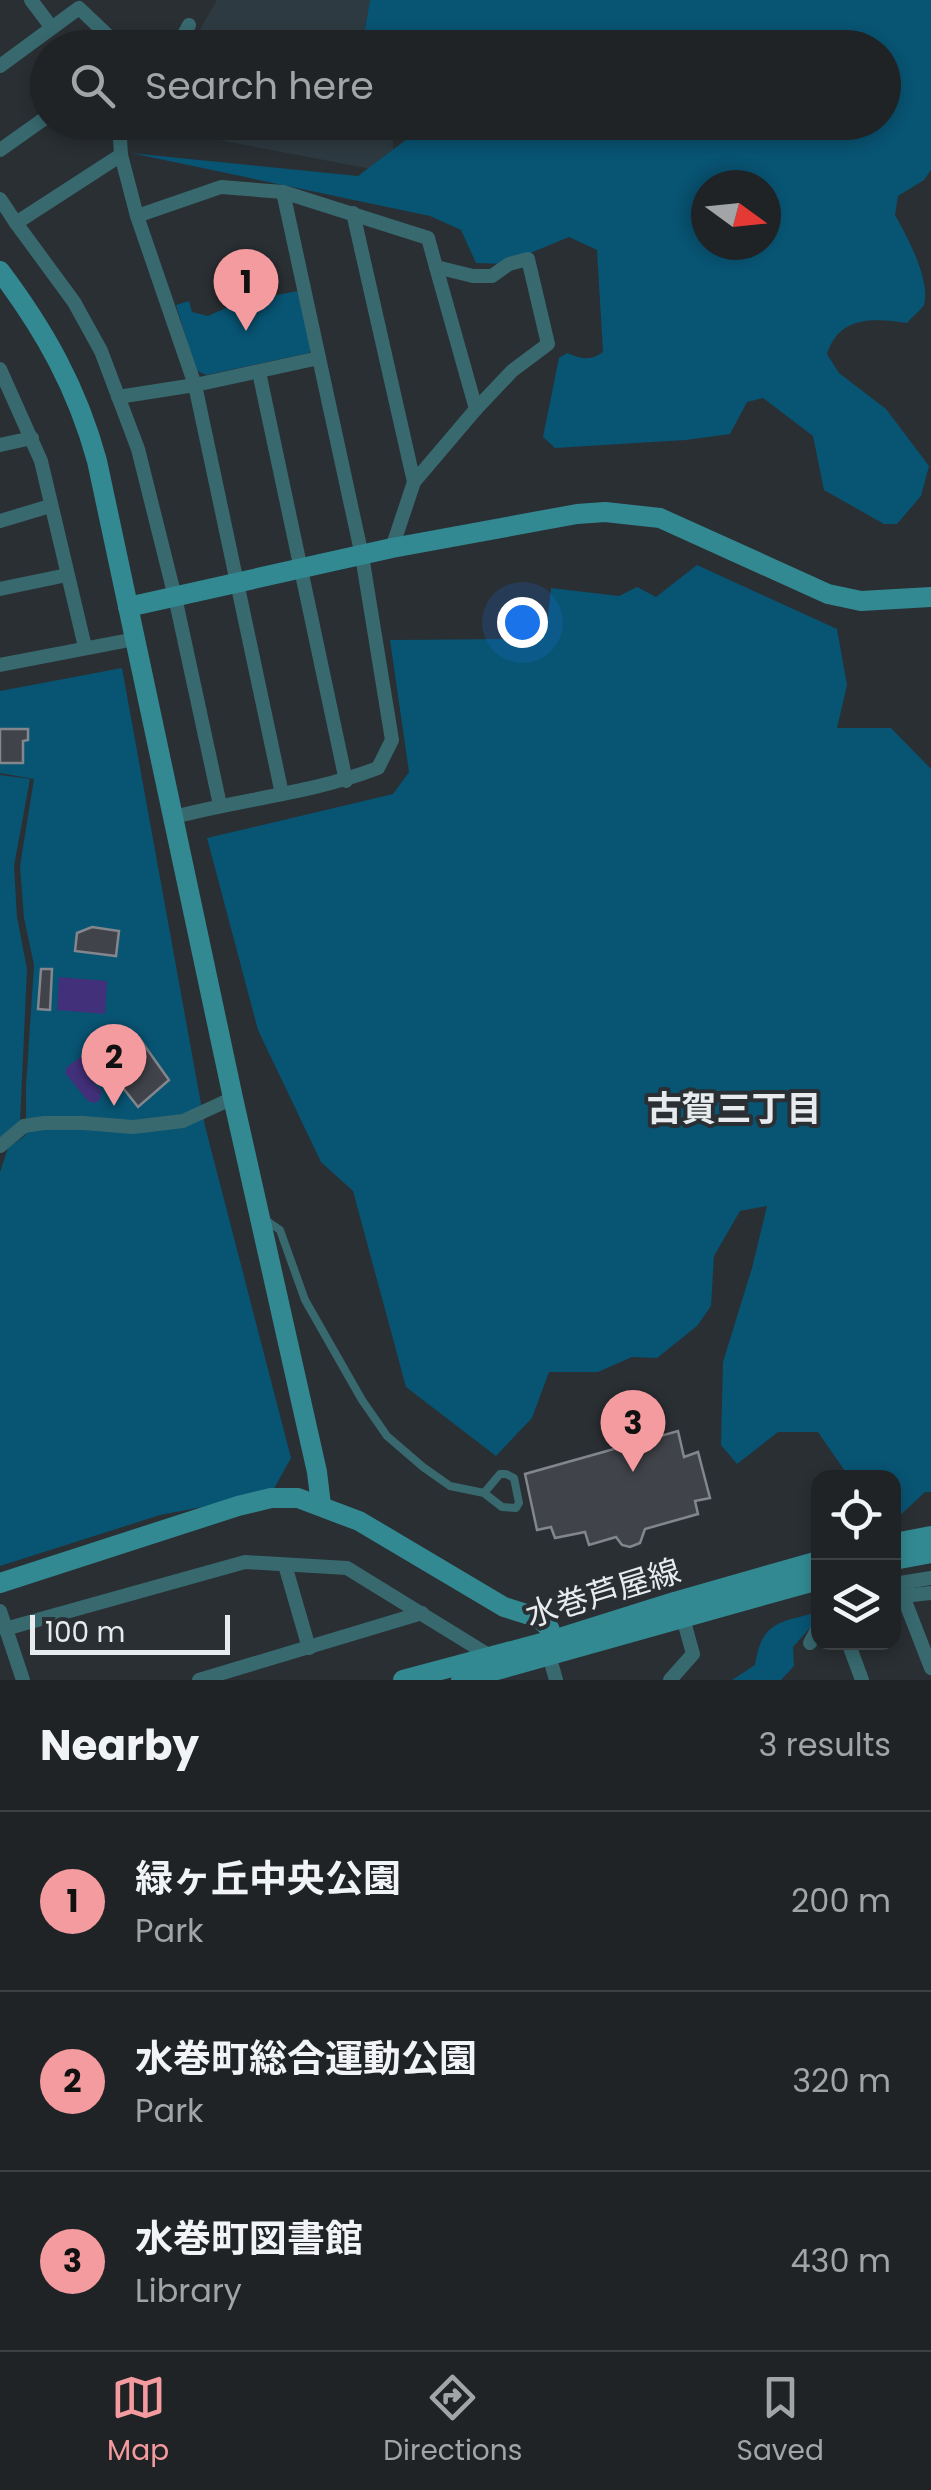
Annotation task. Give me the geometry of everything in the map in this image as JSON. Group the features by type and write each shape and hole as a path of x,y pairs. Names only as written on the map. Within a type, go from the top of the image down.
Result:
{"street":[{"path":"32,0 52,28"},
{"path":"49,30 80,8 103,30"},
{"path":"187,30 189,26"},
{"path":"0,66 30,44"},
{"path":"0,150 30,129"},
{"path":"121,140 137,216 195,385 282,794"},
{"path":"16,223 121,156"},
{"path":"137,216 221,187 284,192 428,238 476,409"},
{"path":"174,817 346,780 378,768 392,740 362,556 284,192"},
{"path":"0,199 74,302 100,351 138,449 220,805"},
{"path":"354,213 414,482"},
{"path":"392,548 414,482 512,370 548,344 528,260 510,264 492,276 473,276 436,267"},
{"path":"0,271 51,346 86,419 97,460 317,1472 321,1505"},
{"path":"118,396 195,385 319,358"},
{"path":"0,370 41,461 85,648"},
{"path":"258,372 346,780"},
{"path":"0,445 32,438"},
{"path":"0,521 50,506"},
{"path":"128,608 392,548 578,514 660,518 828,594 861,601 931,596"},
{"path":"0,590 67,574"},
{"path":"0,665 135,639"},
{"path":"0,1146 24,1126 70,1123 133,1128 182,1121 233,1098"},
{"path":"0,1583 238,1506 271,1498 298,1498 359,1521 504,1608 539,1618 550,1628 556,1680"},
{"path":"901,1542 931,1536"},
{"path":"901,1559 931,1553"},
{"path":"5,1629 245,1562 285,1564 347,1568 490,1656"},
{"path":"285,1564 308,1648"},
{"name":"水巻芦屋線","path":"461,1680 674,1602 811,1564"},
{"path":"901,1589 931,1578"},
{"name":"水巻芦屋線","path":"404,1680 490,1656 551,1648 683,1618 811,1582"},
{"path":"901,1591 931,1593"},
{"path":"901,1600 931,1668"},
{"path":"0,1611 23,1680"},
{"path":"199,1680 422,1613"},
{"path":"670,1680 693,1654 683,1618"},
{"path":"851,1650 862,1680"}],"lane":[{"path":"258,1202 262,1217 280,1230 305,1300 387,1436 450,1486 484,1494 502,1507 516,1508 519,1503 514,1478 506,1474 500,1474 484,1494"}],"shaded area":[{"path":"217,0 370,0 365,30 200,30"},
{"path":"370,0 931,0 931,170 924,180 898,196 895,215 921,272 924,305 907,323 882,320 849,326 832,342 827,354 839,373 886,409 929,466 921,496 897,524 884,524 824,490 813,436 763,398 747,402 730,434 555,448 543,437 559,358 567,353 590,358 603,352 597,250 569,237 504,264 476,263 461,230 430,216 131,153 358,176 406,140 901,140 901,30 365,30"},
{"path":"219,140 393,140 392,173"},
{"path":"298,291 312,347 309,353 206,375 196,370 176,305 189,301 192,312 208,316 239,302"},
{"path":"697,565 837,629 847,685 837,728 891,728 931,769 931,1492 925,1492 901,1514 901,1470 844,1470 818,1432 778,1432 737,1464 721,1445 723,1362 767,1206 740,1211 714,1256 711,1306 697,1326 657,1358 632,1357 598,1372 549,1372 532,1418 496,1456 406,1387 353,1191 321,1162 258,1030 207,838 393,794 409,772 390,640 518,639 547,624 551,588 619,596 637,587 656,597"},
{"path":"122,668 205,1126 291,1458 271,1494 160,1515 0,1566 0,1172 8,1148 26,1135 34,965 24,918 20,866 34,779 0,773 0,691"},
{"path":"0,775 30,779 14,866 17,917 27,969 20,1123 0,1138"},
{"path":"59,977 107,981 105,1014 57,1010"},
{"path":"86,1053 93,1058 87,1075 101,1091 100,1100 94,1103 65,1073"},
{"path":"811,1614 811,1627 793,1647 794,1666 781,1680 732,1680 755,1665 762,1639 783,1622"}],"building":[{"path":"0,729 28,729 28,740 23,741 23,763 0,763"},
{"path":"92,927 119,931 116,956 75,951 77,933"},
{"path":"41,969 52,969 50,1010 38,1009"},
{"path":"142,1042 169,1080 138,1107 109,1070"},
{"path":"678,1431 684,1457 698,1452 710,1498 695,1501 698,1514 645,1529 640,1543 630,1547 622,1545 616,1537 589,1545 585,1532 555,1538 551,1527 537,1530 525,1474"}],"place":[{"name":"緑ヶ丘中央公園","path":"246,331"},
{"name":"水巻町総合運動公園","path":"114,1106"},
{"name":"水巻町図書館","path":"633,1472"}],"district":[{"name":"古賀三丁目","path":"734,1109"}]}
